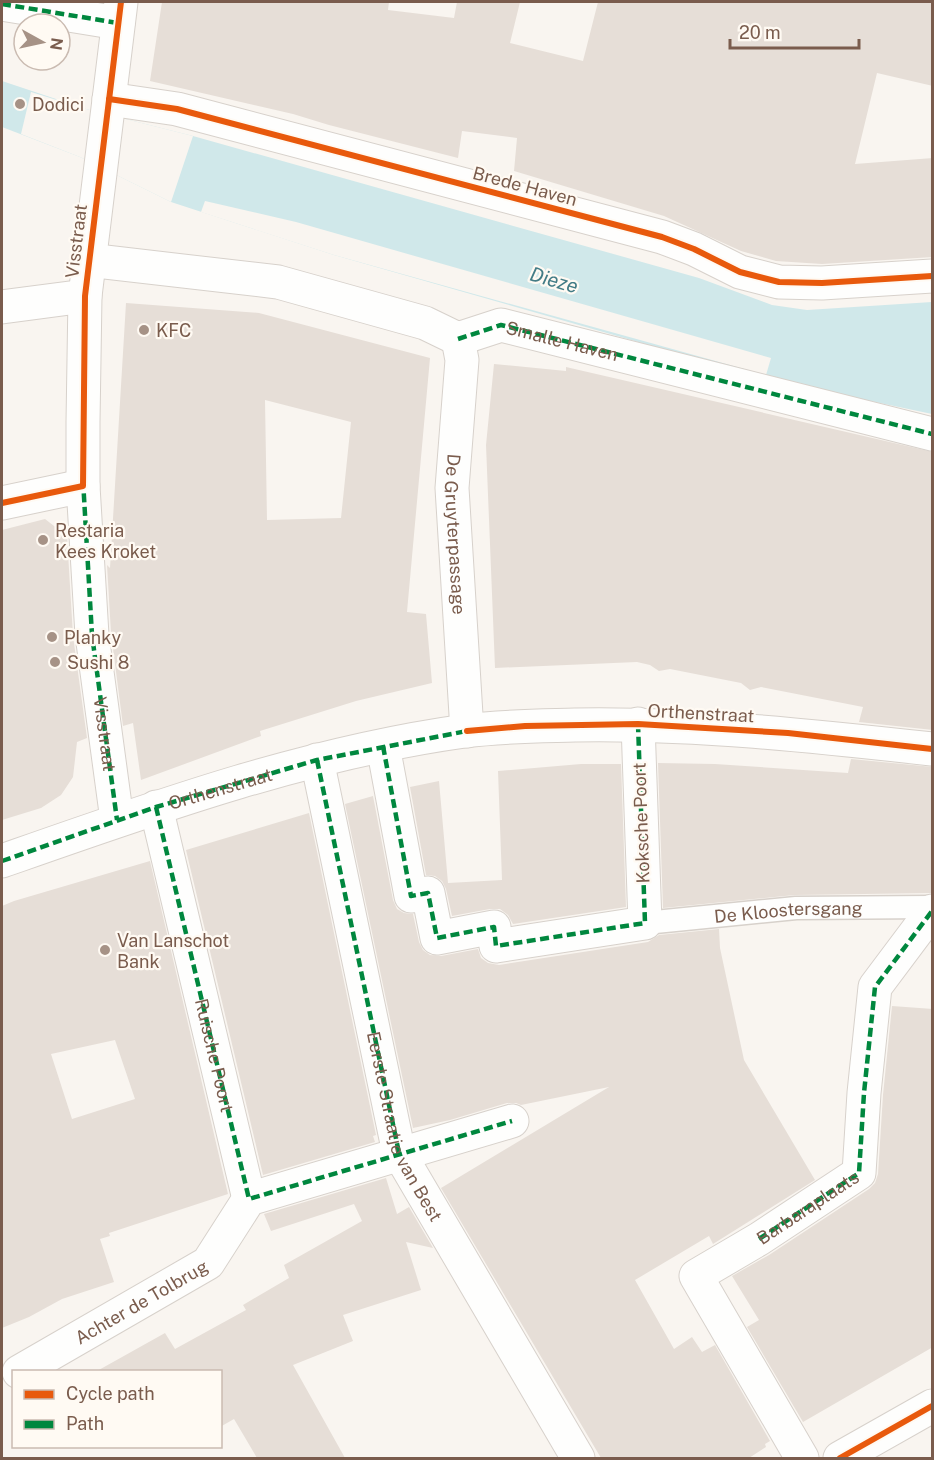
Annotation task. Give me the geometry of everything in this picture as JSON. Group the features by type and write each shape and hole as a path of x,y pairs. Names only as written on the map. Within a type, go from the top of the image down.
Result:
{"street":[{"path":"2,4 120,12"},
{"name":"Visstraat","path":"117,820 92,635 83,486 85,296 120,12"},
{"name":"Brede Haven","path":"109,99 177,109 662,237 694,249 740,272 779,282 822,283 933,276"},
{"path":"88,260 278,282 425,323 458,339"},
{"path":"2,307 85,296"},
{"name":"Smalle Haven","path":"458,339 501,325 933,434"},
{"name":"De Gruyterpassage","path":"458,339 462,360 452,488 467,731"},
{"path":"2,503 83,486"},
{"name":"Orthenstraat","path":"2,861 156,807 317,760 467,731 525,726 638,724 788,733 933,749"},
{"name":"Koksche Poort","path":"638,724 645,922"},
{"path":"383,746 411,896 428,893 437,938 494,927 496,946 645,922"},
{"name":"Eerste Straatje van Best","path":"317,760 399,1154 578,1458"},
{"name":"Ruische Poort","path":"156,807 249,1199"},
{"name":"Barbaraplaats","path":"802,1458 696,1276 759,1239 859,1173 864,1093 875,987 933,909"},
{"path":"249,1199 512,1121"},
{"name":"Achter de Tolbrug","path":"21,1370 208,1263 249,1199"},
{"path":"840,1458 933,1406"}],"lane":[{"name":"De Kloostersgang","path":"645,922 796,908 933,909"}],"water":[{"name":"Dieze","path":"2,81 86,109 193,136 699,278 772,305 807,310 932,302 932,414 771,380 334,255 171,202 80,157 2,127"}],"pier":[{"path":"31,92 86,109 193,136 171,202 80,157 21,134"},
{"path":"205,201 296,222 771,358 766,375 334,255 201,212"}],"building":[{"path":"162,2 389,2 388,10 454,18 457,2 520,2 510,43 583,61 598,2 933,2 933,86 877,73 855,164 933,158 933,257 822,264 776,261 741,251 664,216 514,171 517,138 462,131 458,158 293,114 150,81"},
{"path":"126,303 259,313 430,358 407,612 426,614 432,683 356,701 260,731 261,736 141,780 133,723 123,726 111,633 107,565 110,568","holes":["265,400 351,422 341,518 267,520"]},
{"path":"494,364 566,371 566,367 933,452 933,730 859,722 863,707 761,687 750,690 741,683 670,669 659,671 650,665 637,662 495,668 486,445"},
{"path":"45,519 67,536 73,636 87,738 77,742 73,777 61,795 41,808 2,820 2,530"},
{"path":"851,759 933,767 933,893 795,895 663,908 658,763 715,764 848,773"},
{"path":"581,764 621,764 626,907 513,924 508,915 500,909 452,916 442,881 435,876 426,875 410,787 439,781 448,883 502,880 498,771"},
{"path":"373,796 393,900 397,909 413,914 419,942 423,950 430,955 441,956 478,949 481,958 488,963 499,965 648,942 659,935 719,929 720,948 744,1060 815,1180 713,1244 709,1236 635,1280 674,1349 692,1337 702,1352 715,1345 770,1441 765,1444 766,1447 749,1458 601,1458 441,1188 609,1087 521,1105 507,1103 413,1128 345,804"},
{"path":"309,813 376,1135 373,1136 375,1142 263,1175 186,850"},
{"path":"150,861 228,1194 109,1233 110,1236 100,1239 114,1282 62,1299 29,1317 2,1328 2,906","holes":["115,1040 135,1099 72,1119 51,1054"]},
{"path":"892,1006 933,1009 933,1347 803,1422 747,1327 759,1320 732,1276 769,1255 875,1183 878,1174"},
{"path":"386,1178 397,1214 409,1207 433,1248 406,1242 421,1290 343,1315 353,1341 293,1365 345,1458 257,1458 234,1419 222,1426 222,1370 99,1370 165,1333 175,1349 246,1310 243,1305 289,1278 284,1265 362,1221 354,1204 271,1231 264,1214"}],"marked path":[{"path":"2,4 118,23"},
{"path":"458,339 501,325 932,434"},
{"path":"83,480 92,635 117,820"},
{"path":"383,746 411,896 428,893 437,938 494,927 496,946 645,923 638,724"},
{"path":"2,861 156,807 317,760 467,731"},
{"path":"317,760 399,1153"},
{"path":"156,807 249,1199 512,1121"},
{"path":"759,1239 859,1173 864,1093 875,987 932,911"}],"cycle path":[{"path":"2,503 83,486 85,296 121,2"},
{"path":"109,99 177,109 662,237 694,249 740,272 779,282 822,283 932,276"},
{"path":"467,731 525,726 638,724 788,733 932,749"},
{"path":"840,1458 932,1406"}],"place":[{"name":"Dodici","path":"20,104"},
{"name":"KFC","path":"144,330"},
{"name":"Restaria Kees Kroket","path":"43,540"},
{"name":"Planky","path":"52,637"},
{"name":"Sushi 8","path":"55,662"},
{"name":"Van Lanschot Bank","path":"105,950"}]}
